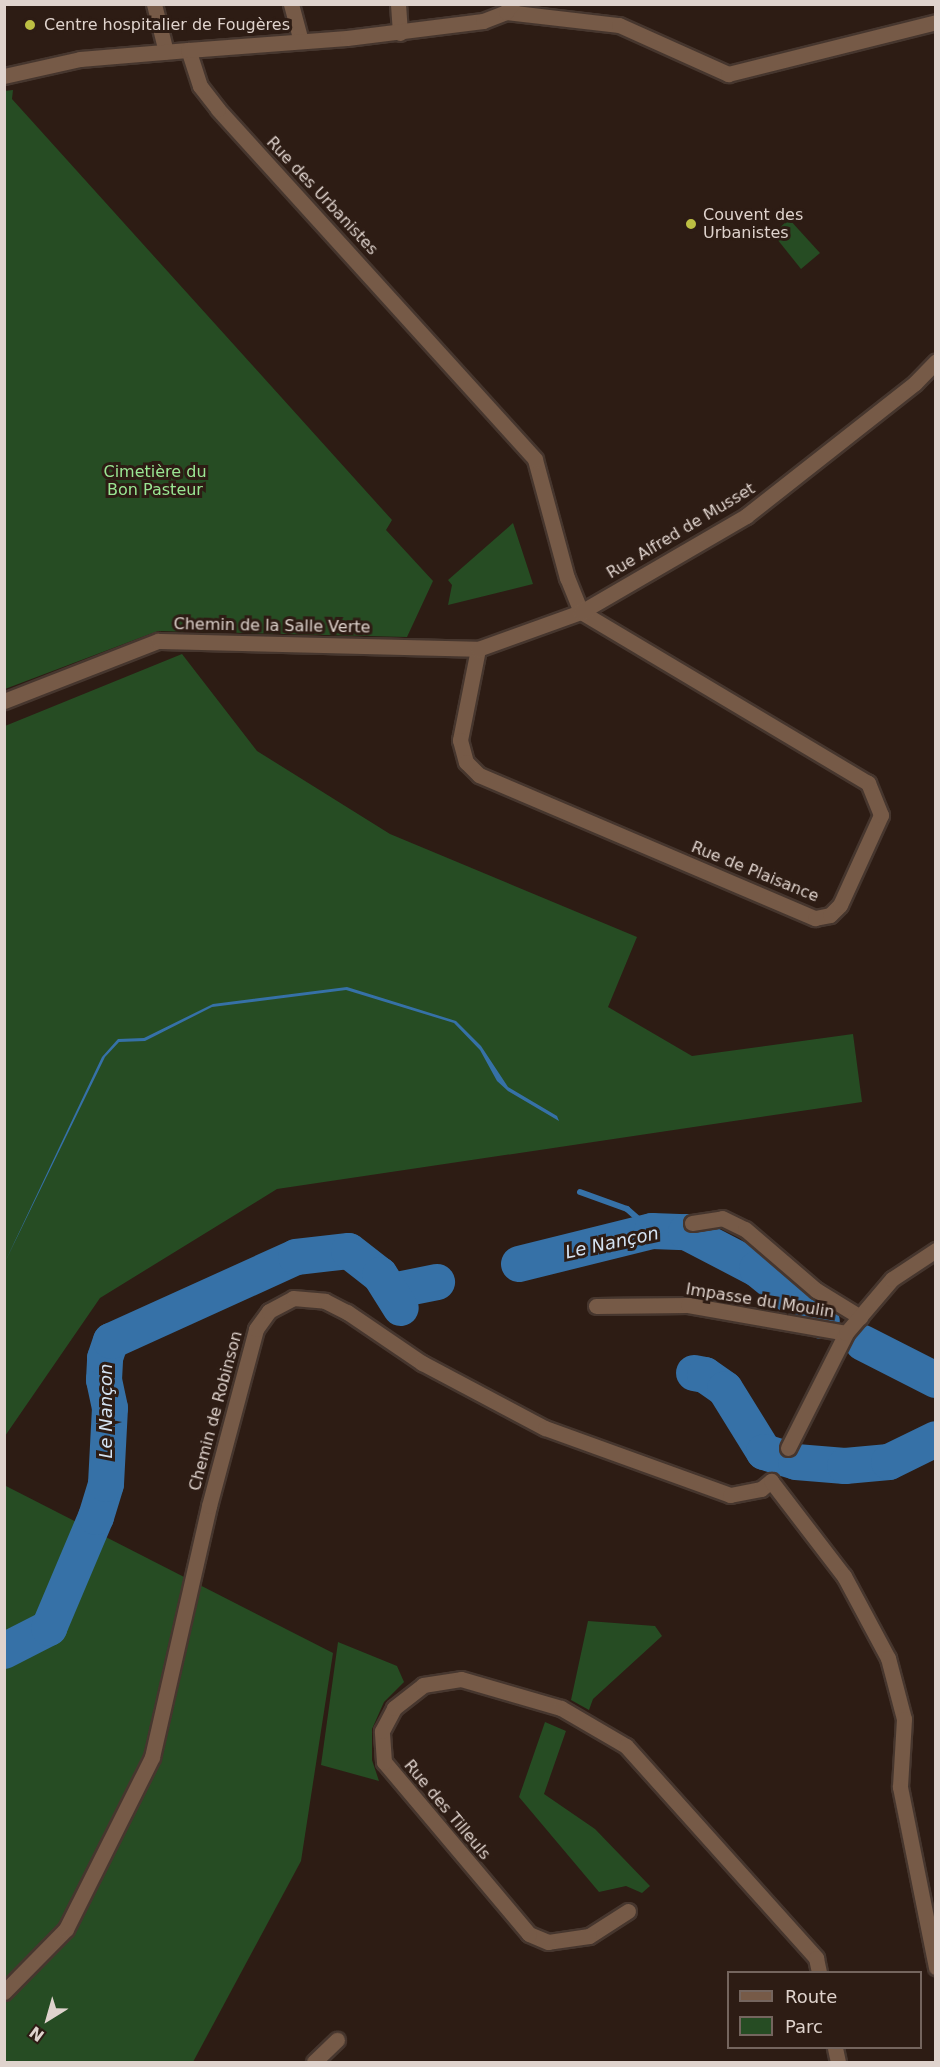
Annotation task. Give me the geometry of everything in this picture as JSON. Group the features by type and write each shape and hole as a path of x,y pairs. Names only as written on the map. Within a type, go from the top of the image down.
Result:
{"street":[{"path":"154,4 166,52"},
{"path":"291,4 301,41"},
{"path":"398,4 400,33"},
{"path":"4,76 80,59 400,33 483,21 509,8 619,25 728,74 936,22"},
{"name":"Rue des Urbanistes","path":"188,50 200,86 218,109 535,459 567,578 581,612"},
{"name":"Rue Alfred de Musset","path":"478,649 581,612 746,516 915,383 936,361"},
{"name":"Rue de Plaisance","path":"478,649 460,740 466,762 479,776 815,918 830,915 840,906 881,815 868,783 581,612"},
{"name":"Chemin de la Salle Verte","path":"4,701 158,641 478,649"},
{"path":"692,1223 722,1218 745,1229 816,1290 860,1317"},
{"path":"788,1448 846,1333 892,1279 936,1250"},
{"name":"Chemin de Robinson","path":"4,1992 66,1929 152,1757 215,1484 256,1329 269,1311 293,1298 325,1301 422,1363 545,1428 730,1495 761,1489 771,1481 844,1576 888,1658 904,1719 900,1787 936,1967"},
{"name":"Impasse du Moulin","path":"596,1306 688,1305 846,1333"},
{"name":"Rue des Tilleuls","path":"628,1911 588,1936 548,1942 530,1934 384,1762 382,1731 394,1708 423,1686 461,1679 561,1708 627,1746 816,1958 819,1971"},
{"path":"314,2062 337,2040"}],"green space":[{"name":"Cimetière du Bon Pasteur","path":"13,90 12,99 392,520 386,530 433,581 407,637 158,631 5,689 4,91"},
{"path":"789,219 820,253 801,269 773,234"},
{"path":"513,523 533,584 448,605 452,585 448,580"},
{"path":"182,654 257,751 390,834 637,937 608,1007 692,1056 853,1034 862,1102 277,1189 100,1298 5,1436 5,726"},
{"path":"4,1485 333,1653 301,1861 193,2062 5,2062"},
{"path":"588,1621 655,1626 662,1636 593,1699 589,1710 571,1700"},
{"path":"338,1642 397,1666 404,1682 384,1702 372,1729 372,1760 379,1781 321,1765"},
{"path":"545,1722 566,1731 544,1794 595,1829 650,1886 642,1893 626,1886 599,1892 519,1797"}],"water":[{"path":"347,987 456,1021 481,1046 508,1087 557,1116 559,1121 508,1091 497,1081 480,1050 454,1023 346,990 212,1007 145,1041 119,1042 105,1057 5,1262 102,1057 118,1039 144,1038 213,1004"}],"waterway":[{"path":"580,1192 627,1209 652,1231"},
{"name":"Le Nançon","path":"519,1264 652,1231 686,1232 757,1269 822,1321"},
{"name":"Le Nançon","path":"4,1651 49,1628 96,1517 106,1484 110,1408 104,1380 105,1358 111,1341 296,1257 349,1251 380,1275 401,1308"},
{"name":"Le Nançon","path":"392,1291 437,1282"},
{"name":"Le Nançon","path":"863,1343 936,1380"},
{"name":"Le Nançon","path":"694,1373 705,1375 725,1389 764,1452 796,1462 845,1466 889,1462 936,1439"}],"place":[{"name":"Centre hospitalier de Fougères","path":"30,25"},
{"name":"Couvent des Urbanistes","path":"691,224"}]}
